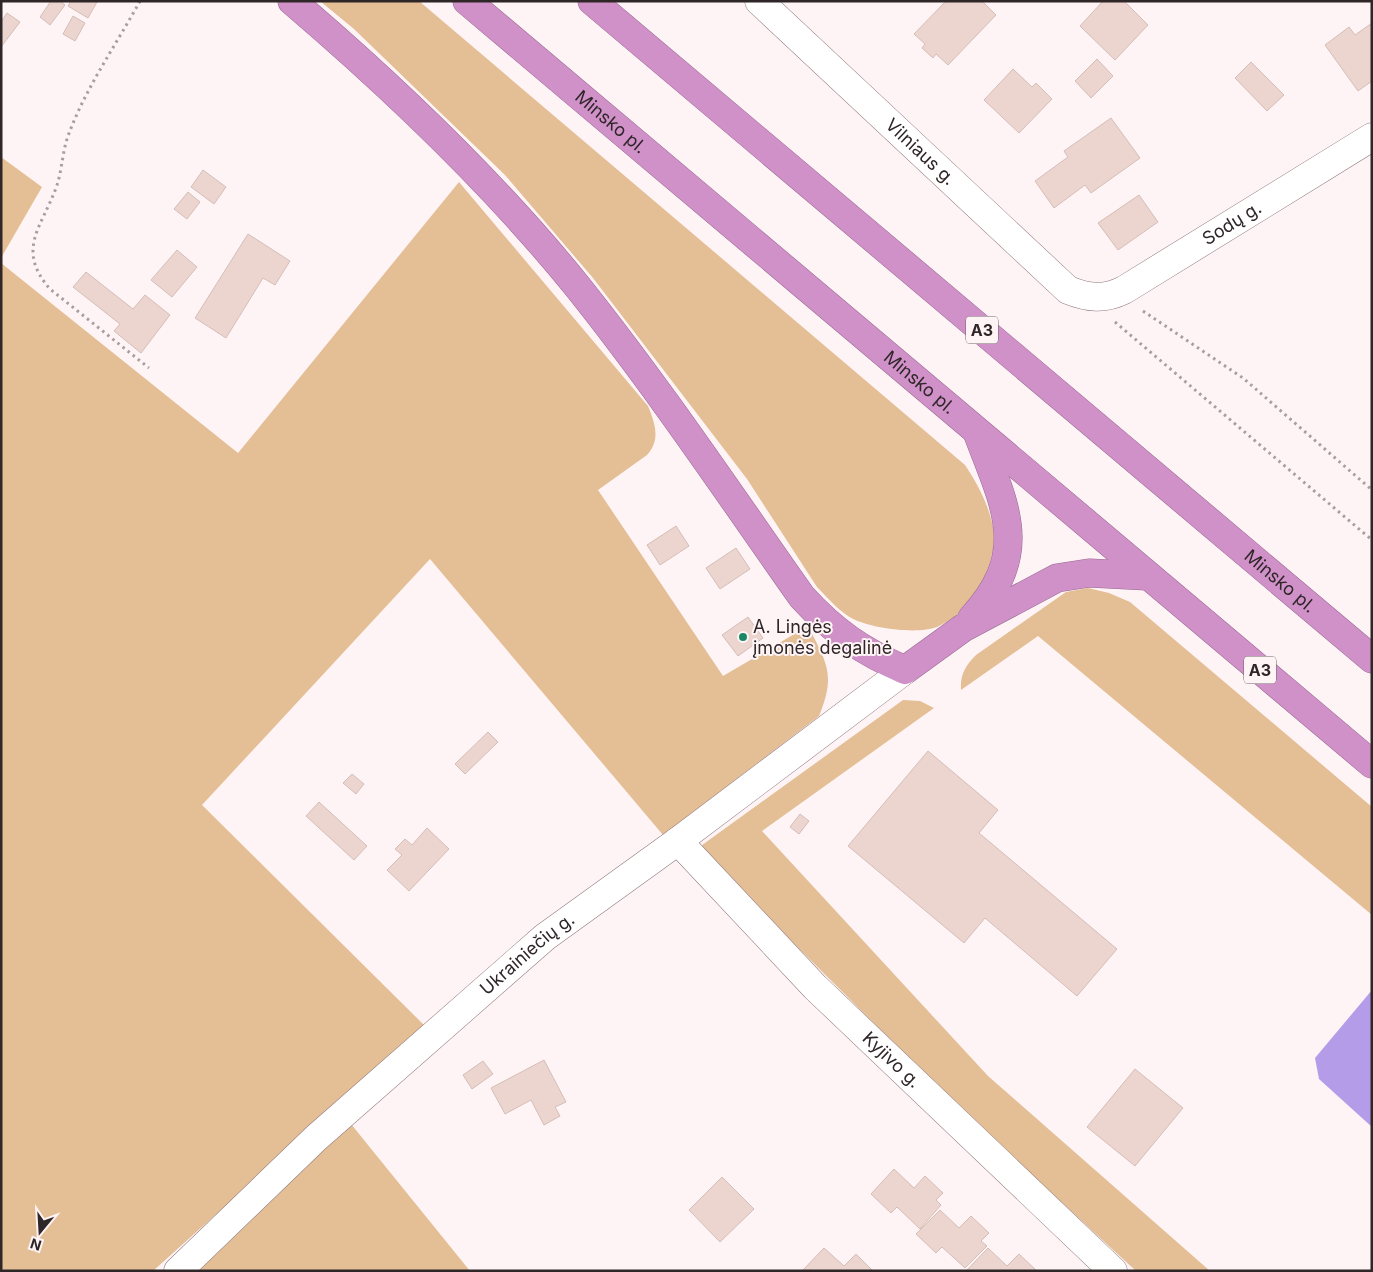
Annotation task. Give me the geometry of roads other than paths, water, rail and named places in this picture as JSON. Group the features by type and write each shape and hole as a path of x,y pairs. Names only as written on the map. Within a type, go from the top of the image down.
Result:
{"highway":[{"path":"292,1 364,62 500,198 576,286 680,423 802,597 824,622 849,641 904,670 963,628 1057,578 1089,573 1147,576"},
{"name":"Minsko pl.","path":"467,1 1372,764"},
{"name":"Minsko pl.","path":"592,1 1372,659"},
{"path":"963,628 982,607 1000,580 1009,539 1006,510 976,431"}],"street":[{"name":"Vilniaus g.","path":"759,1 1068,290 1086,298"},
{"name":"Sodų g.","path":"1086,298 1110,297 1124,290 1372,137"},
{"name":"Ukrainiečių g.","path":"178,1271 316,1138 545,937 678,841 904,670"},
{"name":"Kyjivo g.","path":"678,841 816,987 1114,1271"}],"place":[{"name":"A. Lingės įmonės degalinė","path":"743,637"}]}
